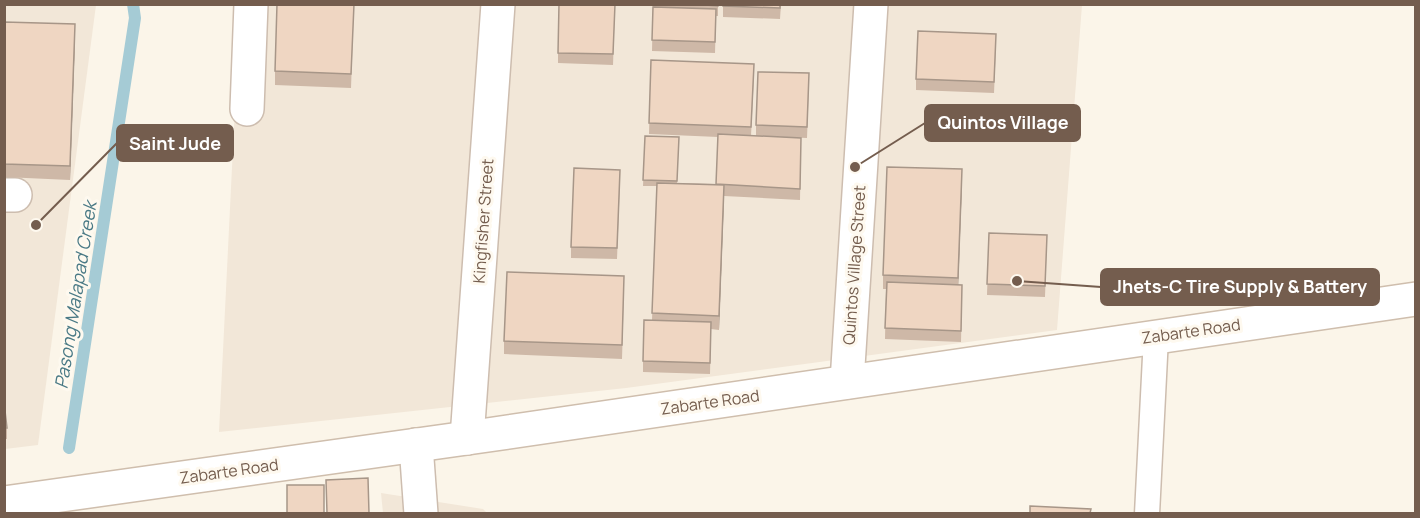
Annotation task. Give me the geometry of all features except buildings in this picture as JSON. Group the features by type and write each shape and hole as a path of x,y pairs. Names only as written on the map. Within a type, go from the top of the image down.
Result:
{"main road":[{"path":"247,109 251,4"},
{"name":"Kingfisher Street","path":"467,438 498,4"},
{"name":"Quintos Village Street","path":"847,382 871,4"},
{"name":"Zabarte Road","path":"4,503 467,438 1416,298"},
{"path":"416,445 421,513"}],"lane":[{"path":"1147,513 1156,337"}],"shaded area":[{"path":"4,5 96,5 38,445 5,449"},
{"path":"240,5 1082,5 1057,330 626,388 219,432"},
{"path":"381,493 483,509 487,513 383,513"}],"waterway":[{"name":"Pasong Malapad Creek","path":"69,448 135,18 133,4"}],"place":[{"name":"Quintos Village","path":"855,167"},
{"name":"Saint Jude","path":"36,225"},
{"name":"Jhets-C Tire Supply & Battery","path":"1017,281"}]}
